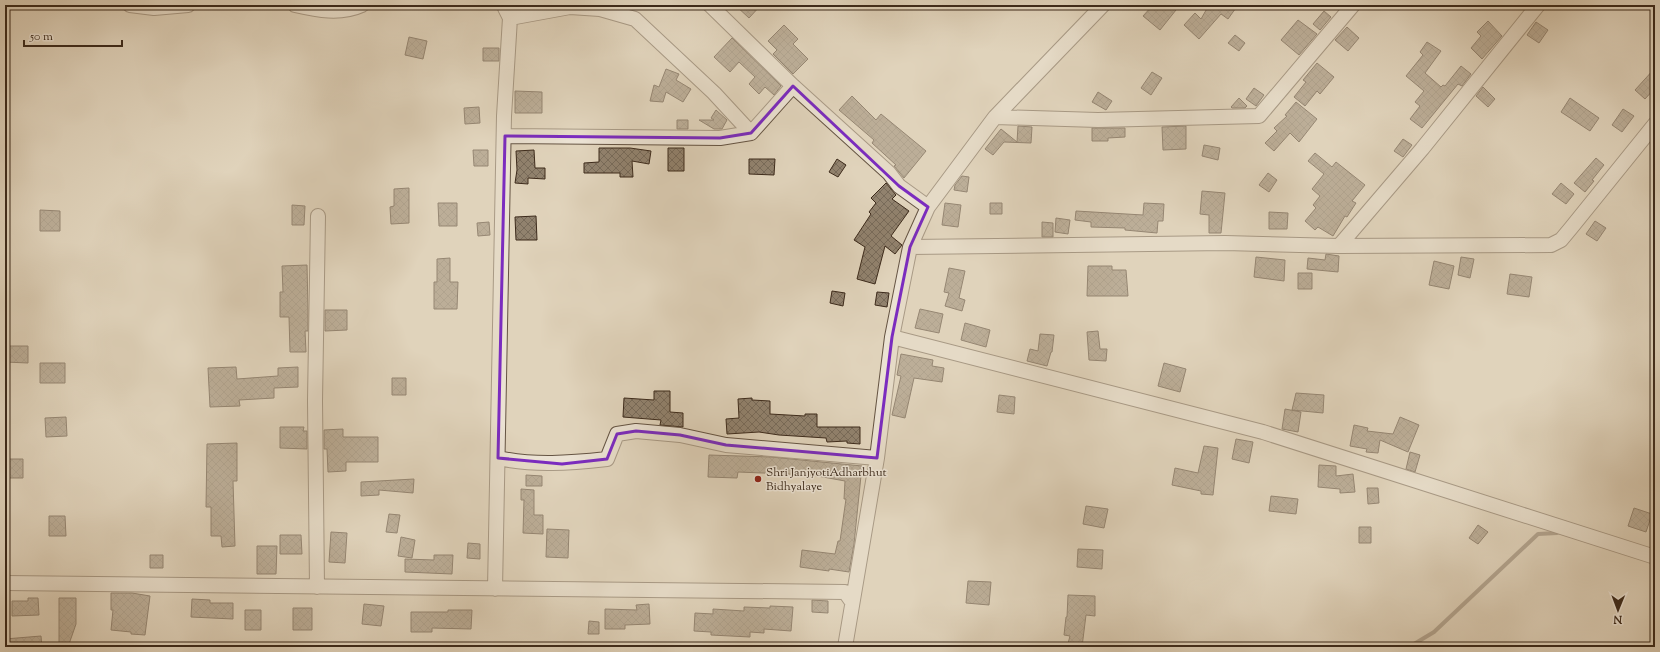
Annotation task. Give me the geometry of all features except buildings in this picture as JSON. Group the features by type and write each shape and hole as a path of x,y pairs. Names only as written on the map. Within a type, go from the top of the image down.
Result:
{"street":[{"path":"130,5 154,8 188,5"},
{"path":"295,5 323,11 353,9 362,5"},
{"path":"710,5 793,86 889,173 899,186 928,207"},
{"path":"845,647 877,458 892,337 910,247 928,207 995,117 1104,5"},
{"path":"995,117 1098,120 1260,116 1353,5"},
{"path":"1339,246 1422,149 1538,5"},
{"path":"495,589 505,136 504,9 570,7 600,9 635,19 714,93 751,133"},
{"path":"505,136 720,138 751,133 764,121 793,86"},
{"path":"910,247 1218,243 1339,246 1551,245 1560,240 1571,228 1655,124"},
{"path":"317,587 315,401 318,216"},
{"path":"892,337 1262,432 1655,557"},
{"path":"498,458 516,462 562,464 607,458 617,434 636,431 680,435 726,445 877,458"},
{"path":"5,584 845,592 852,602"}],"highlighted area":[{"path":"793,86 899,186 928,207 910,247 892,337 877,458 726,445 680,435 636,431 617,434 607,459 562,464 498,458 505,136 720,138 751,133"}],"waterway":[{"path":"1409,647 1434,632 1538,534 1557,533"}],"place":[{"name":"Shri JanjyotiAdharbhut Bidhyalaye","path":"758,479"}]}
